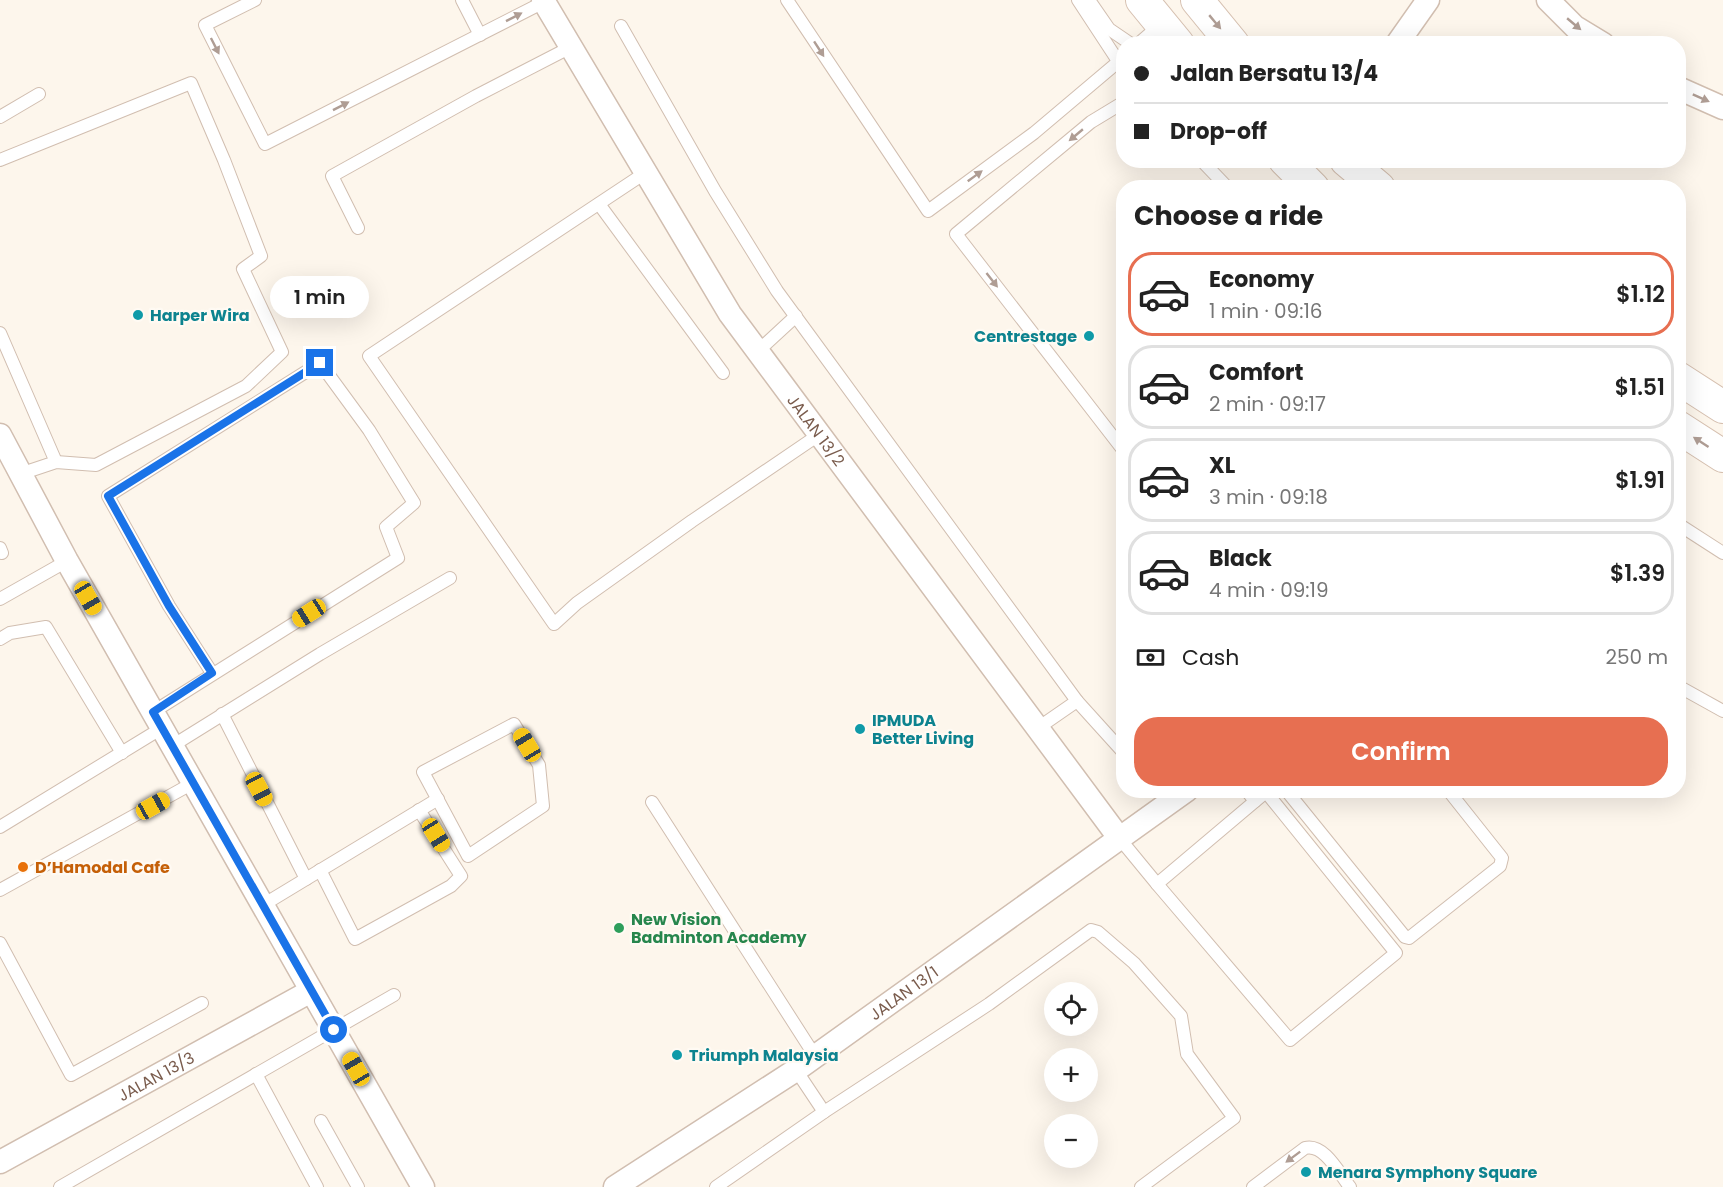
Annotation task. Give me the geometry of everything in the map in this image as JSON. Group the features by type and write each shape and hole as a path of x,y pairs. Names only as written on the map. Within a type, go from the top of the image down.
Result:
{"main road":[{"path":"1197,0 1226,36"},
{"path":"1356,168 1369,180"},
{"path":"1686,383 1723,406"},
{"path":"1686,432 1723,456"}],"street":[{"path":"1402,36 1428,0"},
{"path":"1548,0 1575,27 1590,36"},
{"name":"JALAN 13/2","path":"543,1 730,314 1120,839"},
{"path":"1686,92 1723,108"},
{"path":"0,435 67,561 423,1187"},
{"name":"JALAN 13/1","path":"615,1187 796,1070 1176,798"},
{"name":"JALAN 13/3","path":"0,1162 311,991"}],"lane":[{"path":"255,0 205,25 266,144 543,1"},
{"path":"462,0 480,34"},
{"path":"787,0 928,211 1034,133 1116,63"},
{"path":"1078,0 1116,52"},
{"path":"1089,0 1108,29 1119,36"},
{"path":"1146,36 1161,22"},
{"path":"621,26 715,191 796,316 1077,701 1116,744"},
{"path":"358,228 332,176 476,96 569,48"},
{"path":"0,160 191,83 261,256 243,269 282,352 246,386 96,465 56,462 20,474"},
{"path":"0,117 39,94"},
{"path":"1116,107 1091,122 956,234 1116,441"},
{"path":"1209,168 1220,180"},
{"path":"645,173 369,356 554,624 578,603 635,562 820,434"},
{"path":"599,204 723,373"},
{"path":"758,351 796,316"},
{"path":"0,333 56,462"},
{"path":"162,729 212,673 398,558 386,527 414,503 369,430 320,363 108,496 169,606 212,673"},
{"path":"1686,529 1723,553"},
{"path":"0,599 67,561"},
{"path":"0,827 162,729 222,714 450,578"},
{"path":"0,639 10,633 46,627 122,753"},
{"path":"1686,690 1723,711"},
{"path":"1038,728 1077,701"},
{"path":"222,714 306,879"},
{"path":"514,724 539,765 543,806 468,856 438,799 423,772 514,724"},
{"path":"0,890 193,783"},
{"path":"1157,884 1259,798"},
{"path":"1120,839 1290,1040 1396,953 1271,798"},
{"path":"1292,798 1405,937 1409,938 1500,866 1502,862 1502,858 1455,798"},
{"path":"263,905 438,799"},
{"path":"652,802 815,1056"},
{"path":"320,870 355,939 450,886 461,876 419,810"},
{"path":"716,1187 824,1112 989,1004 1091,930 1098,932 1134,963 1181,1016 1187,1054 1234,1118 1141,1187"},
{"path":"0,943 71,1075 202,1003"},
{"path":"60,1187 394,995"},
{"path":"796,1070 824,1112"},
{"path":"256,1074 317,1187"},
{"path":"321,1121 358,1187"},
{"path":"1253,1187 1305,1148 1313,1146 1320,1149 1350,1187"}],"place":[{"name":"Harper Wira","path":"138,315"},
{"name":"Centrestage","path":"1089,336"},
{"name":"IPMUDA Better Living","path":"860,729"},
{"name":"D’Hamodal Cafe","path":"23,867"},
{"name":"New Vision Badminton Academy","path":"619,928"},
{"name":"Triumph Malaysia","path":"677,1055"},
{"name":"Menara Symphony Square","path":"1306,1172"}],"route":[{"path":"320,363 108,496 169,606 212,673 153,712 334,1030"}]}
